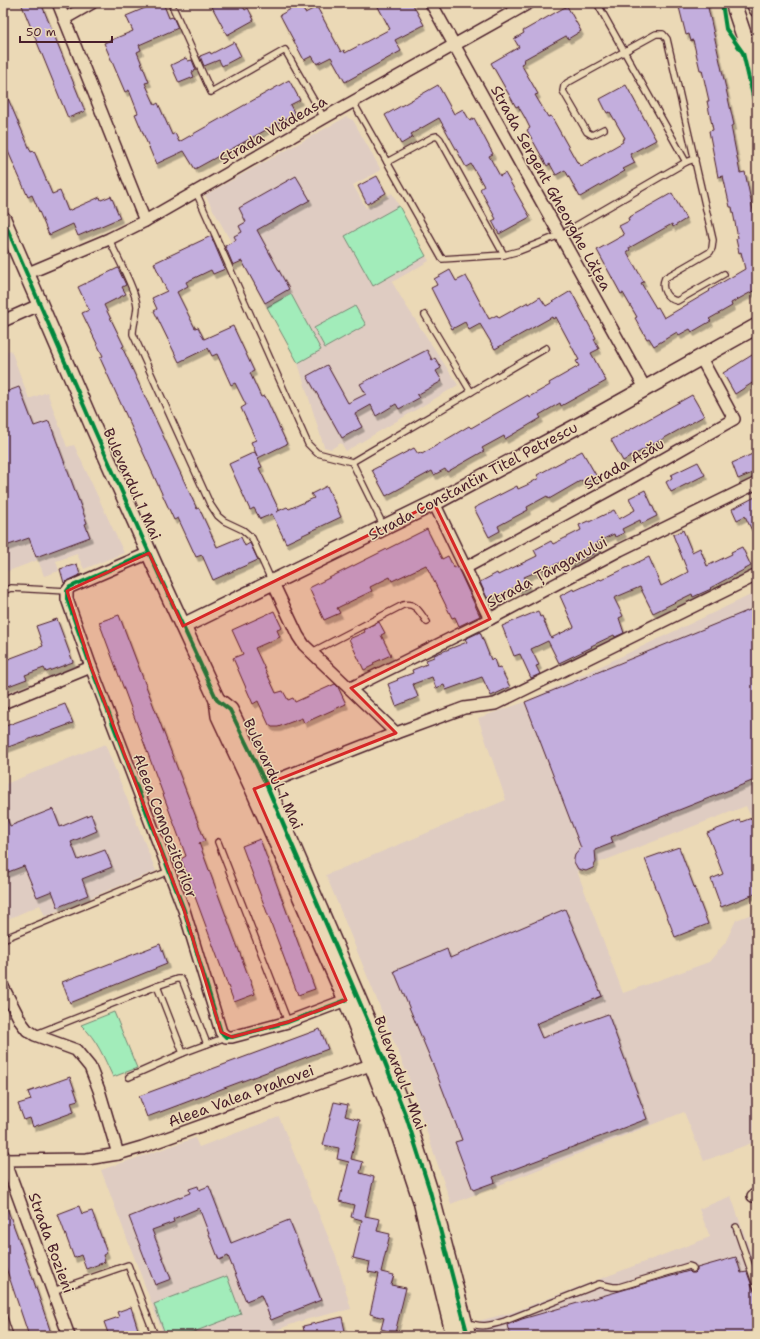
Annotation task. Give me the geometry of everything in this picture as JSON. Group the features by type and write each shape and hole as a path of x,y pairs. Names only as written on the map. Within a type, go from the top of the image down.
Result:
{"main road":[{"path":"733,3 751,57 757,86"},
{"path":"754,3 757,9"},
{"name":"Bulevardul 1 Mai","path":"3,219 39,305 149,553 217,700 219,716 298,890 373,1064 421,1201 456,1336"},
{"name":"Strada Constantin Titel Petrescu","path":"183,626 434,504 757,326"},
{"name":"Bulevardul 1 Mai","path":"217,700 230,710 266,784 376,1040 407,1119 430,1191 464,1321 456,1336"}],"street":[{"path":"58,3 145,221"},
{"path":"64,18 92,3"},
{"name":"Strada Sergent Gheorghe Lățea","path":"431,3 645,388"},
{"name":"Strada Vlădeasa","path":"26,274 109,239 145,221 324,118 529,3"},
{"path":"3,321 39,305"},
{"name":"Strada Asău","path":"465,568 620,484 734,419 701,358"},
{"name":"Strada Țânganului","path":"351,688 490,619 620,550 757,483"},
{"path":"434,504 490,619"},
{"path":"67,591 70,587 149,553"},
{"path":"266,784 464,708 495,704 757,575"},
{"path":"273,583 298,636 304,645 351,688 396,733"},
{"name":"Aleea Compozitorilor","path":"67,591 67,600 91,667 184,910 221,1032 226,1037"},
{"path":"3,703 91,667"},
{"path":"3,987 21,1022 27,1030 76,1050 90,1067 99,1090 118,1154"},
{"path":"226,1037 288,1022 346,1000"},
{"name":"Aleea Valea Prahovei","path":"4,1158 87,1159 118,1154 142,1147 373,1064"},
{"name":"Strada Bozieni","path":"4,1158 69,1336"}],"lane":[{"path":"171,3 211,92 285,50 324,118"},
{"path":"597,3 686,162"},
{"path":"604,130 592,135 587,132 563,91 564,86 656,34 659,33 665,36 695,160 713,244 710,252 665,278 663,283 664,289 669,298 678,300 724,274"},
{"path":"354,102 442,259 504,255 519,251 560,235 686,162 695,160"},
{"path":"387,162 437,136 504,255"},
{"path":"196,192 308,444 317,453 352,462 546,348"},
{"path":"109,239 135,294 137,307 133,334 210,504 218,516 224,521 244,530 252,538 273,583"},
{"path":"426,315 471,392"},
{"path":"352,462 385,528"},
{"path":"3,591 11,588 67,591"},
{"path":"312,652 403,605 414,605 427,622"},
{"path":"218,842 288,1022"},
{"path":"3,939 169,871"},
{"path":"298,890 318,903 314,927"},
{"path":"35,1034 157,986 180,979 183,982 207,1044"},
{"path":"157,986 183,1053"},
{"path":"129,1077 183,1053 226,1037"},
{"path":"736,1227 757,1288"},
{"path":"53,1291 128,1265 155,1336"},
{"path":"464,1321 477,1326 492,1325 599,1284 619,1287 689,1266 693,1269"},
{"path":"3,1315 10,1334 3,1335"}],"highlighted area":[{"path":"434,503 490,619 351,688 396,733 254,789 346,1000 288,1022 232,1037 221,1032 184,910 91,667 67,591 149,553 183,626"}],"shaded area":[{"path":"346,117 353,120 381,170 353,185 366,208 392,193 429,261 392,282 458,385 346,451 341,443 331,449 324,447 298,363 205,195"},
{"path":"11,350 29,399 47,392 67,447 74,445 124,553 84,569 77,554 56,561 59,571 44,576 38,560 3,573 3,353"},
{"path":"757,592 757,831 746,806 577,871 623,993 709,962 725,943 736,920 757,912 757,1141 704,1161 684,1112 451,1204 408,1076 326,875 506,800 478,718 525,702"},
{"path":"105,744 156,871 45,916 40,905 8,919 3,908 3,785"},
{"path":"279,1117 336,1256 351,1309 304,1320 259,1336 164,1336 101,1170 195,1138 199,1147"},
{"path":"731,1196 757,1271 757,1336 445,1336 444,1330 513,1312 710,1237 699,1209"}],"green space":[{"path":"399,206 426,256 373,286 345,236"},
{"path":"291,294 321,350 298,363 267,307"},
{"path":"355,306 366,325 325,348 314,328"},
{"path":"114,1012 137,1068 113,1077 96,1043 87,1030 81,1025"},
{"path":"227,1276 241,1314 183,1336 166,1336 154,1304"}],"building":[{"path":"21,3 41,3 85,111 68,118"},
{"path":"157,3 163,3 169,18 173,17 178,28 139,45 141,50 137,52 149,82 145,83 155,105 158,103 172,135 175,133 179,142 289,80 300,100 290,105 295,114 195,169 184,151 156,164 135,114 138,113 129,90 125,92 104,43 133,31 126,16"},
{"path":"210,3 241,3 245,10 248,8 254,20 227,35"},
{"path":"376,3 412,3 424,25 395,40 401,51 345,82 331,57 317,64 312,56 304,60 280,15 300,4 305,13 317,7 341,52 344,50 345,53 390,29"},
{"path":"678,3 707,3 734,125 731,126 740,173 745,172 757,230 757,267 753,267 754,277 757,281 757,289 731,303 732,306 709,319 711,321 692,332 690,329 679,335 677,332 654,346 649,338 647,339 635,318 637,317 623,293 621,294 597,250 624,235 619,226 629,221 628,218 672,193 686,219 673,227 672,224 629,248 630,250 627,252 644,282 641,283 664,318 745,269 741,252 739,253 736,239 738,238 732,207 730,207 723,176 718,177 709,131 713,130 707,101 709,101 702,70 700,70 693,40 691,41 689,34 686,35"},
{"path":"567,6 581,31 568,39 566,36 523,60 525,62 521,64 538,94 535,95 548,117 551,116 578,164 579,163 581,166 623,142 622,140 625,138 610,112 607,113 600,99 626,85 656,140 630,154 635,163 623,169 625,171 580,197 565,170 556,175 550,164 547,166 527,130 530,128 524,116 518,106 516,107 491,63 519,47 514,39 524,33 523,31"},
{"path":"234,42 241,56 222,66 219,60 204,66 200,56 210,52 211,54"},
{"path":"186,58 188,61 192,60 196,70 192,72 194,77 179,83 171,65"},
{"path":"438,85 454,114 463,109 470,121 474,118 493,154 489,156 500,176 505,173 530,217 499,234 492,221 496,219 480,189 484,186 471,164 466,167 439,118 411,134 413,137 401,144 385,115"},
{"path":"3,87 31,152 34,151 52,194 60,191 68,211 100,197 101,200 111,196 120,218 78,236 73,224 49,235 32,195 28,197 3,140"},
{"path":"296,176 310,200 257,230 289,289 265,303 242,261 233,265 225,246 236,240 234,236 242,232 239,226 246,222 239,208"},
{"path":"377,176 386,193 367,204 358,186"},
{"path":"211,236 225,269 213,274 211,270 186,282 188,286 177,292 195,328 198,327 204,339 233,326 254,371 250,373 261,397 265,396 287,444 258,458 251,442 256,440 241,408 246,405 235,383 231,385 217,354 212,356 208,348 179,362 154,311 157,309 152,298 167,291 154,263"},
{"path":"118,268 126,285 122,287 126,294 104,305 197,509 199,508 217,547 241,537 245,546 250,543 258,560 213,580 202,555 196,557 178,518 174,520 100,358 103,356 82,313 89,310 78,287"},
{"path":"450,270 456,281 466,276 489,319 497,315 499,318 528,302 529,304 540,297 546,306 571,291 596,338 594,339 599,349 591,353 606,381 561,406 560,403 539,415 541,418 505,439 504,436 482,448 484,451 447,472 445,469 434,475 432,471 386,496 372,470 414,448 418,454 422,454 469,426 471,428 528,395 529,397 550,385 549,383 579,366 576,361 579,360 556,317 553,319 552,317 495,349 480,324 469,330 465,322 452,329 431,288 437,285 434,279"},
{"path":"427,350 432,360 435,358 441,368 436,371 442,381 417,395 419,398 399,409 396,404 376,416 371,405 355,414 362,427 342,438 307,376 327,365 348,403 366,394 360,384"},
{"path":"757,352 757,380 735,394 723,373"},
{"path":"19,387 34,426 49,421 87,523 85,524 90,537 36,557 29,538 3,547 3,393"},
{"path":"692,395 704,416 623,461 611,440"},
{"path":"582,451 597,477 584,484 582,480 549,499 547,496 527,507 528,510 498,526 500,531 489,537 474,508 517,486 518,489 527,485 539,478 537,475"},
{"path":"255,452 262,467 259,468 279,510 276,512 287,507 289,509 314,498 311,494 327,486 341,517 286,543 272,514 260,519 254,508 250,510 229,464"},
{"path":"757,452 757,471 738,479 732,463"},
{"path":"698,462 705,475 671,492 666,482 672,478 671,475"},
{"path":"645,490 657,516 641,524 640,520 622,529 624,533 615,537 614,534 597,542 601,550 571,565 567,559 544,570 543,569 524,577 529,587 519,591 517,586 493,598 492,596 487,598 480,582 537,556 534,550 551,541 553,544 581,530 579,525 614,510 619,519 635,510 629,498"},
{"path":"757,496 757,541 745,516 737,520 732,509"},
{"path":"427,529 442,559 448,556 454,568 457,566 480,616 459,626 455,617 452,618 426,565 392,581 390,577 370,587 372,591 337,608 340,613 324,620 309,588"},
{"path":"683,530 692,552 700,548 707,566 732,554 731,552 742,547 751,566 710,588 711,589 693,597 692,594 653,613 640,587 614,598 623,616 619,618 624,633 615,637 614,635 559,663 548,641 531,649 539,665 536,666 540,674 531,678 520,654 514,656 502,626 538,611 540,617 542,616 551,638 574,627 560,596 573,589 574,591 600,579 601,580 649,557 661,586 688,572 673,535"},
{"path":"77,564 80,575 64,583 60,569"},
{"path":"757,607 757,779 611,837 613,843 595,850 596,862 593,868 586,871 578,869 574,859 575,855 581,848 525,702"},
{"path":"274,611 282,628 277,630 280,637 255,648 276,693 283,691 288,700 293,698 295,702 335,684 346,704 304,723 302,718 278,727 272,727 269,725 258,701 253,704 233,658 243,654 232,630"},
{"path":"119,615 205,841 199,843 255,994 234,1002 181,859 186,856 99,622"},
{"path":"57,619 73,662 46,672 44,668 25,675 27,679 3,688 3,661 43,646 36,626"},
{"path":"379,622 385,633 381,635 391,655 373,663 374,665 364,670 349,639 365,632 364,630"},
{"path":"480,632 491,660 494,659 497,668 500,667 510,687 491,696 482,677 446,690 444,685 436,688 432,677 413,684 418,697 396,706 388,684 413,673 412,670 427,664 426,660 434,657 434,655 467,642 465,639"},
{"path":"65,704 73,723 3,749 3,727"},
{"path":"3,809 10,826 53,809 60,827 91,814 97,831 71,842 78,860 105,850 112,867 82,879 88,895 58,907 52,891 37,897 24,866 3,874"},
{"path":"757,816 757,893 721,907 711,879 723,874 707,833 740,820 741,822"},
{"path":"260,839 315,989 298,995 242,846"},
{"path":"679,847 708,924 675,937 645,859"},
{"path":"565,909 602,996 536,1024 542,1038 608,1014 647,1119 493,1177 495,1182 473,1190 455,1142 462,1140 434,1067 394,971 447,949 450,958"},
{"path":"160,944 167,964 70,1003 62,982"},
{"path":"320,1029 328,1049 147,1117 139,1096"},
{"path":"70,1077 78,1100 71,1102 74,1112 33,1127 30,1118 24,1120 18,1104 31,1100 28,1092"},
{"path":"334,1102 348,1105 345,1116 360,1120 351,1159 363,1162 360,1173 374,1177 365,1216 380,1219 377,1231 390,1234 381,1272 394,1275 391,1285 406,1288 395,1333 381,1329 384,1318 370,1314 379,1274 368,1272 370,1262 353,1258 362,1220 351,1217 354,1205 339,1201 349,1162 337,1159 339,1148 323,1145"},
{"path":"198,1186 199,1190 209,1186 231,1243 289,1220 321,1300 271,1320 261,1295 246,1301 228,1256 219,1260 199,1208 173,1219 174,1222 152,1230 171,1279 155,1285 129,1217 190,1193 189,1189"},
{"path":"3,1200 29,1267 52,1336 29,1336 3,1259"},
{"path":"79,1206 82,1214 92,1211 107,1253 103,1255 105,1262 86,1269 81,1255 74,1258 58,1214"},
{"path":"736,1257 741,1273 747,1272 757,1297 757,1336 510,1336 507,1325 522,1319 689,1271 691,1273 695,1273 697,1268"},
{"path":"131,1307 140,1336 109,1336 104,1322 119,1317 117,1312"},
{"path":"342,1317 346,1336 305,1336 303,1326"}],"cycle path":[{"path":"722,3 726,29 743,53 757,113"},
{"path":"3,219 94,429 217,700 230,710 266,784 376,1040 407,1119 430,1191 468,1336"},
{"path":"149,553 70,587 67,591 67,599 91,667 184,910 221,1032 226,1037 232,1037 288,1022 346,1000"}]}
